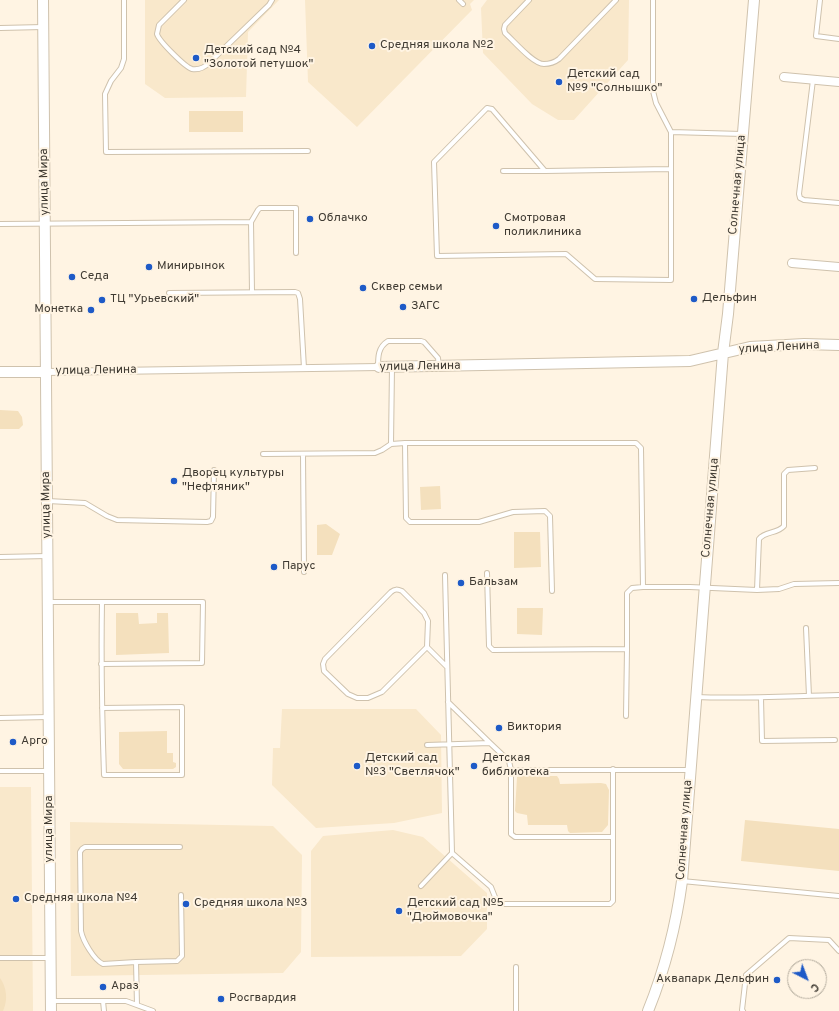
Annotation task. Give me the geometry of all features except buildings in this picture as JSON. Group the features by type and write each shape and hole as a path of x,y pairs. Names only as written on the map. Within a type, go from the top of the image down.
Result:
{"street":[{"name":"улица Мира","path":"43,0 51,1006"},
{"name":"Солнечная улица","path":"648,1011 669,952 679,905 682,881 695,697 723,353 728,314 754,0"},
{"path":"784,77 839,82"},
{"path":"792,263 839,267"},
{"name":"улица Ленина","path":"0,372 439,367 690,361 750,347 776,345 839,345"}],"lane":[{"path":"124,0 124,59 121,68 105,94 106,152 308,151"},
{"path":"184,0 159,25 157,34 160,40 191,69 201,69 209,63 269,5 272,0"},
{"path":"459,0 463,4"},
{"path":"529,0 505,25 505,33 534,60 544,64 549,64 559,59 616,0"},
{"path":"545,171 492,109 487,108 434,162 437,256 566,254 595,279 671,280 671,132 656,103 653,91 653,0"},
{"path":"820,0 816,36 839,39"},
{"path":"0,28 43,27"},
{"path":"813,80 799,194 800,198 804,200 839,203"},
{"path":"671,132 742,134"},
{"path":"504,171 670,169"},
{"path":"252,292 251,222 260,208 296,208 296,253"},
{"path":"0,224 251,222"},
{"path":"169,293 295,292 299,295 304,368"},
{"path":"378,367 379,352 388,341 424,342 438,358 439,367"},
{"path":"391,444 392,367"},
{"path":"264,454 375,453 391,444 405,443 636,443 641,448 642,587"},
{"path":"405,443 406,518 410,522 479,522 513,512 545,511 550,516 552,591"},
{"path":"303,454 304,572"},
{"path":"757,590 759,539 762,535 781,530 784,526 784,474 788,470 815,468"},
{"path":"47,501 85,503 117,520 207,522 210,521 213,516 214,470"},
{"path":"0,557 48,556"},
{"path":"487,572 489,646 492,650 627,649"},
{"path":"421,886 452,853 445,575"},
{"path":"626,716 627,593 632,588 757,590 779,589 794,584 839,583"},
{"path":"427,647 382,692 368,698 357,698 348,694 324,672 323,667 325,659 394,590 402,591 424,613 426,617 427,647 447,667"},
{"path":"48,602 203,602 202,663 101,664"},
{"path":"102,602 101,664 102,708 104,775 182,774 182,708 102,708"},
{"path":"806,628 809,696"},
{"path":"695,697 762,698 839,695"},
{"path":"762,698 762,742 835,740"},
{"path":"448,702 509,761 511,770 511,834 515,837 614,837"},
{"path":"0,718 49,717"},
{"path":"427,745 490,743"},
{"path":"452,853 491,887 498,902 501,904 610,904 613,901 614,769"},
{"path":"511,770 690,770"},
{"path":"0,771 49,771"},
{"path":"180,847 85,847 82,849 80,852 82,938 98,962 103,964 178,962 182,956 181,895"},
{"path":"682,881 839,896"},
{"path":"743,1011 746,975 789,938 829,940 839,951"},
{"path":"0,958 50,958"},
{"path":"136,962 137,1005"},
{"path":"516,967 516,1011"},
{"path":"104,1000 104,1011"},
{"path":"51,1006 104,1000 126,1001 153,1011"}],"shaded area":[{"name":"Детский сад №4 \"Золотой петушок\"","path":"145,0 279,0 248,32 246,97 165,98 145,84"},
{"name":"Средняя школа №2","path":"305,0 474,0 470,4 472,10 357,127 308,82"},
{"name":"Детский сад №9 \"Солнышко\"","path":"487,0 629,0 628,60 574,120 558,120 532,104 483,53 481,8"},
{"path":"189,111 243,111 243,132 189,132"},
{"path":"0,410 18,411 22,417 23,425 19,429 0,429"},
{"path":"440,486 441,509 421,510 420,487"},
{"path":"326,524 340,534 332,555 317,555 317,525"},
{"path":"514,532 540,532 541,567 514,568"},
{"path":"517,608 543,608 542,635 517,634"},
{"path":"116,613 138,613 139,624 157,623 157,613 168,613 169,653 116,655"},
{"name":"Детский сад №3 \"Светлячок\"","path":"282,709 416,709 441,735 442,813 394,823 316,828 272,785 273,748 280,748"},
{"path":"167,731 167,753 173,753 173,762 176,763 176,767 173,769 123,769 119,764 119,732"},
{"path":"557,776 560,784 606,784 609,790 608,825 602,832 570,833 567,825 528,825 527,815 517,813 515,811 517,777"},
{"name":"Средняя школа №4","path":"0,787 31,787 33,1011 0,1011"},
{"path":"745,820 839,829 839,871 741,861"},
{"name":"Средняя школа №3","path":"70,822 273,826 302,855 301,952 283,973 71,976"},
{"name":"Детский сад №5 \"Дюймовочка\"","path":"393,830 423,837 487,893 487,929 461,956 311,957 311,851 323,836"},
{"path":"0,978 6,994 6,1003 3,1011 0,1011"}],"place":[{"name":"Средняя школа №2","path":"372,46"},
{"name":"Детский сад №4 \"Золотой петушок\"","path":"196,58"},
{"name":"Детский сад №9 \"Солнышко\"","path":"559,82"},
{"name":"Облачко","path":"310,219"},
{"name":"Смотровая поликлиника","path":"496,226"},
{"name":"Минирынок","path":"149,267"},
{"name":"Седа","path":"72,277"},
{"name":"Сквер семьи","path":"363,288"},
{"name":"Дельфин","path":"694,299"},
{"name":"ТЦ \"Урьевский\"","path":"102,300"},
{"name":"ЗАГС","path":"403,307"},
{"name":"Монетка","path":"91,310"},
{"name":"Дворец культуры \"Нефтяник\"","path":"174,481"},
{"name":"Парус","path":"274,567"},
{"name":"Бальзам","path":"461,583"},
{"name":"Виктория","path":"499,728"},
{"name":"Арго","path":"13,742"},
{"name":"Детский сад №3 \"Светлячок\"","path":"357,766"},
{"name":"Детская библиотека","path":"474,766"},
{"name":"Средняя школа №4","path":"16,899"},
{"name":"Средняя школа №3","path":"186,904"},
{"name":"Детский сад №5 \"Дюймовочка\"","path":"399,911"},
{"name":"Аквапарк Дельфин","path":"777,980"},
{"name":"Араз","path":"103,987"},
{"name":"Росгвардия","path":"221,999"}]}
